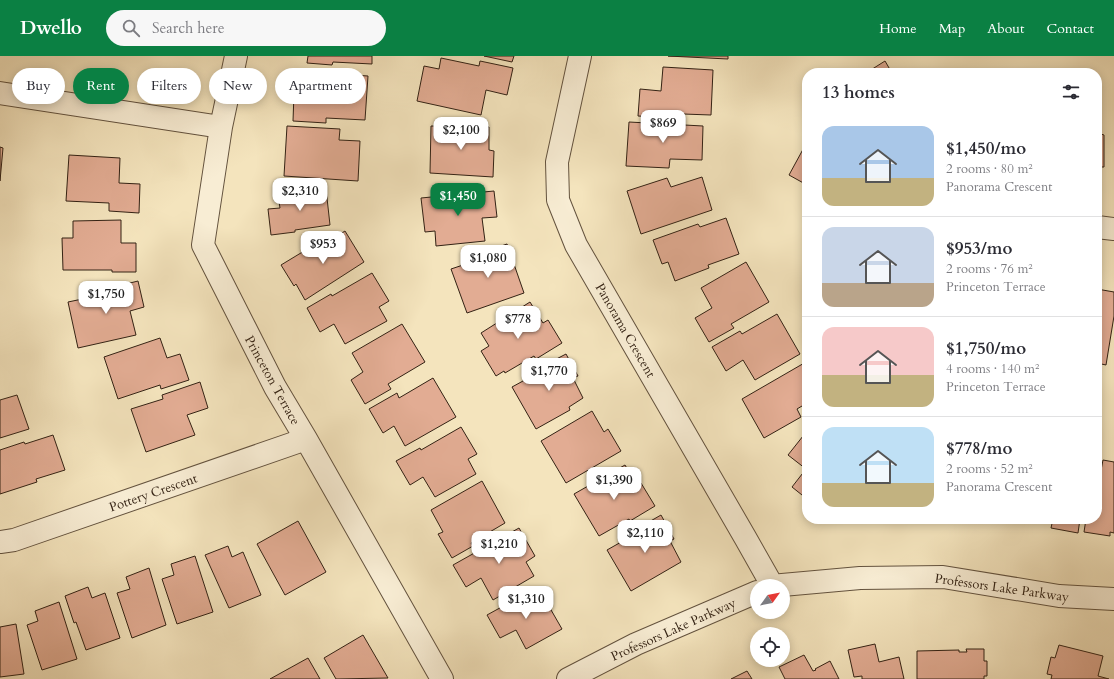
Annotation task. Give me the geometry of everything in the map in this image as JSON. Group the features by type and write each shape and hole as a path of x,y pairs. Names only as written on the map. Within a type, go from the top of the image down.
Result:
{"street":[{"name":"Princeton Terrace","path":"236,56 220,127 203,245 274,387 306,439 442,679"},
{"name":"Panorama Crescent","path":"580,56 557,162 558,200 576,245 762,579"},
{"path":"0,93 220,127"},
{"path":"1102,228 1114,229"},
{"name":"Pottery Crescent","path":"0,542 14,540 306,439"},
{"name":"Professors Lake Parkway","path":"790,586 860,578 943,577 1059,596 1114,599"},
{"name":"Professors Lake Parkway","path":"568,679 636,644 750,595"}],"building":[{"path":"308,56 372,56 372,64 333,62 332,65 307,63"},
{"path":"484,56 514,56 512,62"},
{"path":"668,56 728,56 728,59"},
{"path":"441,58 479,66 480,61 513,68 507,95 486,90 481,115 417,101 424,66 439,69"},
{"path":"885,61 889,68 874,68"},
{"path":"663,67 713,70 711,115 683,114 683,119 638,116 640,89 661,91"},
{"path":"366,76 368,76 365,120 326,118 326,123 293,121 294,104 366,104"},
{"path":"629,122 703,126 702,160 670,159 669,168 626,166"},
{"path":"287,126 340,129 339,140 360,141 358,181 284,176"},
{"path":"431,126 489,127 489,150 494,151 493,177 430,173"},
{"path":"1102,134 1104,135 1104,167 1102,167"},
{"path":"0,147 3,148 0,181"},
{"path":"802,151 802,182 789,175"},
{"path":"69,155 120,158 119,183 140,184 139,213 109,211 109,203 66,201"},
{"path":"702,177 712,210 641,234 627,191 667,178 671,187"},
{"path":"326,189 330,225 271,235 268,209 280,208 278,195"},
{"path":"494,191 497,217 482,218 485,241 436,246 435,231 425,232 421,198"},
{"path":"726,218 739,254 708,265 709,268 675,281 668,262 662,264 653,240 698,224 700,227"},
{"path":"121,220 121,243 136,243 136,272 112,272 112,270 63,270 62,238 73,238 73,221"},
{"path":"345,231 364,262 305,300 296,284 294,286 281,265 319,242 321,246"},
{"path":"507,244 524,293 467,313 451,269 478,260 476,255"},
{"path":"746,262 769,302 731,324 734,328 709,342 695,318 712,308 701,288"},
{"path":"372,273 389,301 379,307 387,321 345,344 334,324 320,332 307,308 331,294 332,296"},
{"path":"138,281 144,307 130,311 136,335 78,348 68,302 111,293 110,288"},
{"path":"1102,290 1114,292 1114,316 1106,365 1102,364"},
{"path":"530,302 543,323 548,320 562,343 536,359 534,356 505,373 504,371 496,376 481,351 489,346 481,333"},
{"path":"777,314 800,354 755,380 743,360 726,371 712,347 740,331 742,334"},
{"path":"402,324 425,362 388,384 391,389 365,404 351,380 363,372 352,353"},
{"path":"160,338 167,358 180,354 189,380 161,389 160,385 118,399 104,357"},
{"path":"566,354 578,376 573,378 583,398 569,407 570,410 536,429 512,387 545,369 543,366"},
{"path":"802,364 802,406 797,409 801,417 764,438 742,399"},
{"path":"433,378 456,417 405,446 394,426 383,433 369,409 397,393 399,398"},
{"path":"200,382 208,408 187,415 195,435 146,452 131,409 163,399 162,395"},
{"path":"17,395 29,429 0,438 0,400"},
{"path":"592,411 604,432 608,429 621,451 566,483 541,441"},
{"path":"461,427 477,454 468,459 476,474 435,497 423,477 410,485 396,461 420,448 421,450"},
{"path":"53,435 65,470 36,479 37,482 0,494 0,450"},
{"path":"802,437 802,466 788,455"},
{"path":"1103,460 1114,462 1114,533 1110,532 1110,536 1084,532 1085,524 1102,524"},
{"path":"625,465 637,485 641,483 655,506 630,521 629,519 599,536 574,494"},
{"path":"802,474 802,495 792,487"},
{"path":"482,481 505,523 471,543 473,546 452,558 438,534 443,532 431,510"},
{"path":"661,515 674,539 670,541 681,562 631,591 607,550 630,537 628,534"},
{"path":"298,521 326,572 285,595 257,544"},
{"path":"1052,524 1079,524 1078,533 1051,528"},
{"path":"519,528 535,556 526,562 534,576 493,600 481,578 466,587 453,565"},
{"path":"228,546 232,557 243,552 261,595 229,608 205,555"},
{"path":"195,556 213,612 177,624 162,579 174,575 171,564"},
{"path":"149,568 166,625 132,638 117,593 130,589 126,577"},
{"path":"88,587 92,598 105,593 120,638 86,650 76,622 74,623 65,596"},
{"path":"539,589 562,629 526,649 516,630 500,638 487,615 507,604 508,607"},
{"path":"59,602 77,659 42,670 27,625 38,621 35,611"},
{"path":"16,624 24,674 0,677 0,627"},
{"path":"363,635 388,678 336,679 324,658"},
{"path":"875,644 879,662 899,657 904,679 862,679 862,676 854,677 848,650"},
{"path":"1059,645 1103,656 1098,676 1109,679 1051,679 1052,675 1047,674 1051,657 1055,658"},
{"path":"966,649 984,649 984,661 987,661 987,676 984,676 984,679 917,679 917,651 959,650 959,652 967,652"},
{"path":"804,655 813,671 830,661 839,679 785,679 779,667 790,667 790,662"},
{"path":"308,658 320,679 270,679"},
{"path":"747,671 752,679 731,679"}]}
